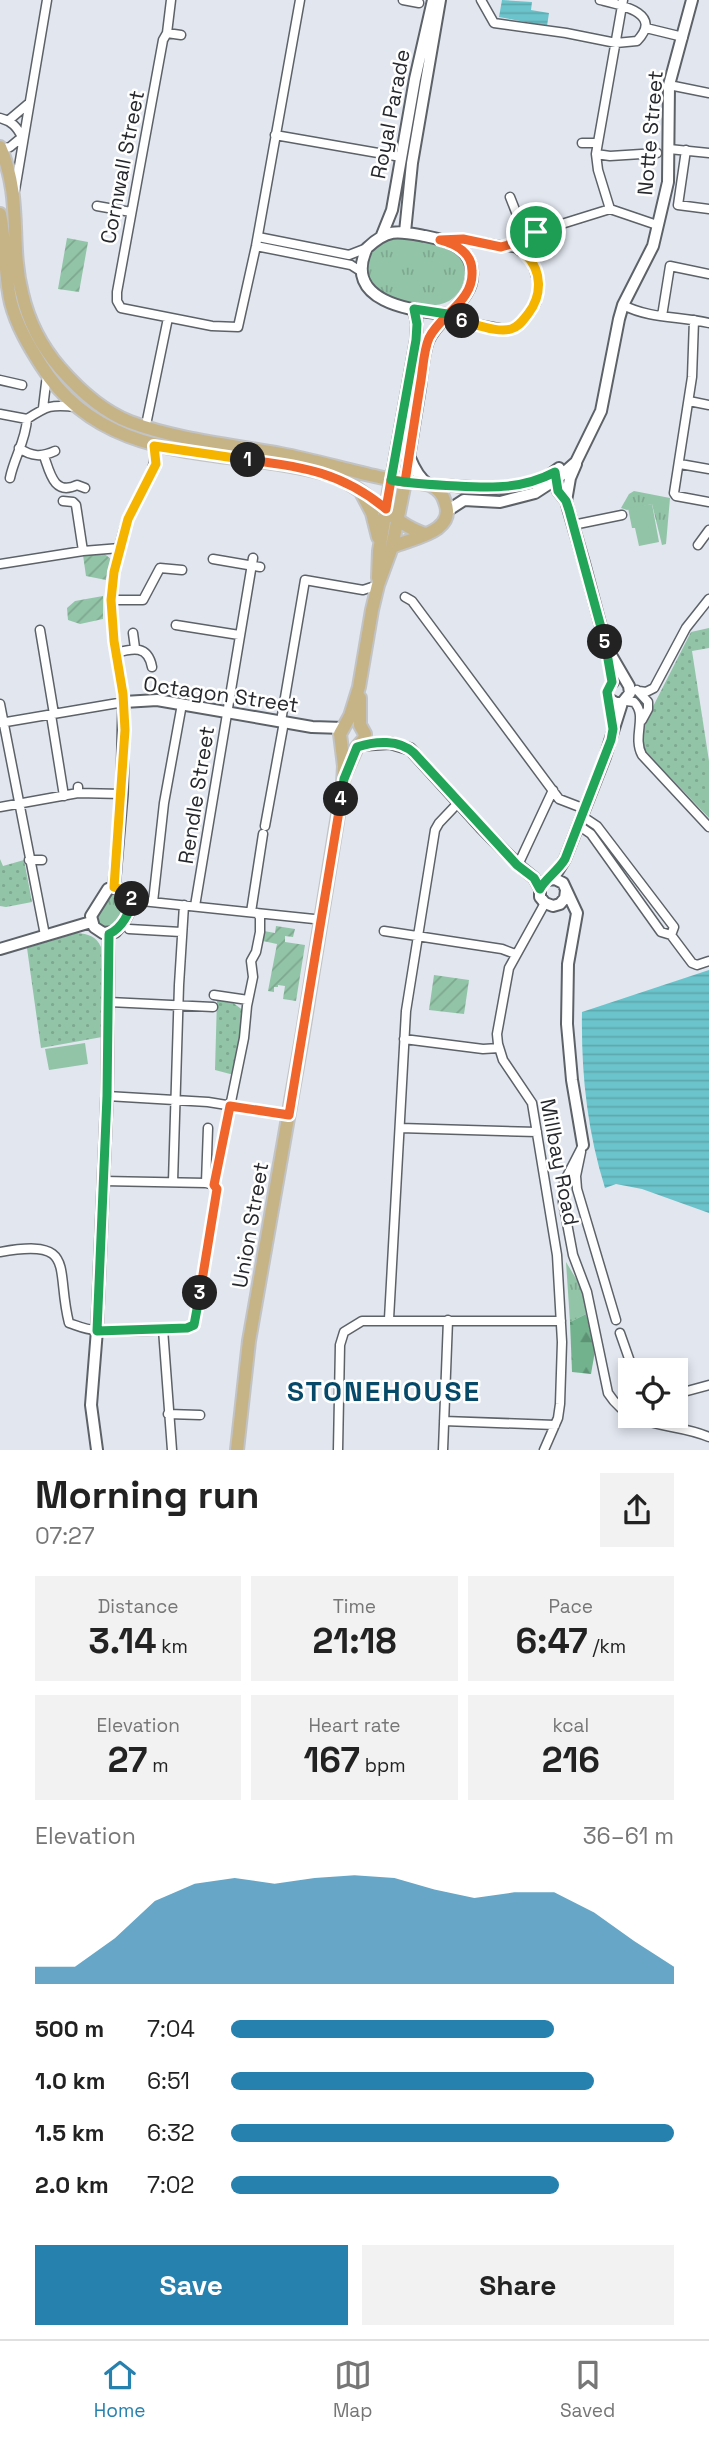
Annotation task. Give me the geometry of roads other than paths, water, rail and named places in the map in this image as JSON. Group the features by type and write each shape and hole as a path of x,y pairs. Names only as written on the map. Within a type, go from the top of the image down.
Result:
{"main road":[{"path":"0,148 14,193 21,291 29,317 45,348 84,394 112,414 145,427 294,456 391,480 431,486 440,493 447,511 440,526 434,532 386,549"},
{"path":"0,214 11,304 26,342 47,375 76,407 104,426 154,446 311,471 338,478 359,489 397,520 425,534"},
{"path":"386,549 386,509 391,480"},
{"path":"344,779 349,731 378,585 405,482"},
{"path":"359,489 386,549"},
{"path":"349,731 349,747 358,746"},
{"path":"344,779 358,746 364,740 349,731"},
{"name":"Union Street","path":"237,1450 248,1347 344,779"}],"street":[{"path":"14,193 47,0"},
{"name":"Cornwall Street","path":"168,318 121,308 117,301 117,292 171,0"},
{"path":"147,420 168,318 231,328 238,327 241,321 300,0"},
{"path":"403,0 419,3"},
{"name":"Royal Parade","path":"382,235 392,210 433,0"},
{"name":"Royal Parade","path":"405,232 412,163 440,0"},
{"path":"481,0 494,23 616,43 637,41 646,28 643,16 623,4 600,0"},
{"name":"Notte Street","path":"576,462 601,411 623,305 651,252 668,182 663,151 669,85 692,0"},
{"path":"610,209 596,154 623,4"},
{"path":"646,28 683,37"},
{"path":"167,33 181,35"},
{"path":"669,85 709,93"},
{"path":"22,137 16,126 4,119 28,104"},
{"path":"275,135 401,157"},
{"path":"0,148 16,144 22,137"},
{"path":"582,143 597,143"},
{"path":"596,154 610,156 686,150 709,153"},
{"path":"686,150 678,205 709,209"},
{"path":"510,197 530,235 525,254"},
{"path":"97,206 131,212"},
{"path":"440,240 463,239 501,247 610,209 657,225"},
{"path":"256,246 271,244 349,255 367,248 382,235 405,232 440,240 464,251 472,267 472,281 465,296 447,314 427,344 405,482"},
{"path":"258,237 271,244 351,265 362,272"},
{"path":"367,248 362,272 365,285 375,296 414,309 447,314 460,321 502,330 518,326 539,295 534,267 525,254 508,245"},
{"path":"662,316 670,266 709,274"},
{"path":"623,305 649,316 709,323"},
{"path":"391,480 416,340 414,309"},
{"path":"694,320 689,401 674,493 676,496 709,502"},
{"path":"43,408 47,375"},
{"path":"0,380 22,385"},
{"path":"689,401 709,405"},
{"path":"0,414 27,419 52,405 76,407"},
{"path":"10,478 14,457 25,435 27,419"},
{"path":"114,887 122,794 124,702 111,600 120,548 133,508 156,464 154,446"},
{"path":"19,448 30,454 44,456 55,451"},
{"path":"447,511 464,500 510,501 535,493 545,488 583,448"},
{"path":"44,456 53,483 58,487 71,488 77,485 85,488"},
{"path":"410,458 421,478 431,486 504,488 556,475 576,462"},
{"path":"566,501 576,462"},
{"path":"680,464 709,469"},
{"path":"556,475 558,491 566,501 606,646 612,682 608,688 613,729"},
{"path":"545,488 558,491"},
{"path":"63,501 76,505 78,551"},
{"path":"573,525 622,515"},
{"path":"698,545 709,530"},
{"path":"0,564 78,551 120,548"},
{"name":"Rendle Street","path":"195,906 240,635 255,563 213,559"},
{"path":"111,600 143,600 160,568 183,570"},
{"path":"254,912 264,830 304,580 363,590 378,585"},
{"path":"405,597 412,601 552,790 582,817 591,835 661,932 671,935 692,963 697,965 709,961"},
{"path":"606,646 631,687 646,692 654,688 686,628 709,599"},
{"path":"701,609 709,616"},
{"path":"176,625 240,635"},
{"path":"132,633 135,648"},
{"path":"31,639 40,634 64,796"},
{"path":"116,653 135,648 149,656 152,667"},
{"path":"612,682 621,681 648,702 648,709 640,723"},
{"path":"575,931 567,913 557,905 545,903 540,897 544,884 557,872 565,859 631,687"},
{"path":"609,699 616,703 630,700 639,705 637,742 642,755 709,827"},
{"name":"Octagon Street","path":"124,702 157,700 349,731 410,749 517,865 544,884"},
{"path":"2,723 124,702"},
{"path":"0,704 45,935"},
{"path":"153,902 164,803 182,704"},
{"path":"358,746 390,743"},
{"path":"0,807 64,796 78,790 122,794"},
{"path":"517,865 552,790"},
{"path":"389,1319 406,1011 436,826 458,803"},
{"path":"557,905 564,901 565,859"},
{"path":"29,860 42,860"},
{"path":"544,884 555,879 566,888 577,912 568,964 572,1080 583,1145 576,1176 577,1189 616,1320"},
{"path":"114,887 128,892 132,900 127,916 115,932 109,934 97,931 91,922 94,910 108,889 114,887"},
{"path":"132,900 314,919"},
{"path":"404,1039 483,1049 499,1048 498,1022 505,983 515,954 545,903"},
{"path":"173,1182 184,905"},
{"path":"210,1184 226,1129 253,983 251,961 256,953 260,932 260,917 254,912"},
{"path":"0,949 91,922"},
{"path":"129,929 181,932"},
{"path":"384,931 502,949 515,954"},
{"path":"97,1450 91,1405 97,1331 107,1096 109,934"},
{"path":"214,995 248,1000"},
{"path":"109,1002 213,1007"},
{"name":"Millbay Road","path":"499,1048 510,1070 530,1097 558,1255 561,1321 560,1404 555,1425 544,1450"},
{"path":"107,1096 208,1102 289,1115"},
{"path":"208,1128 210,1184"},
{"path":"400,1128 537,1132"},
{"path":"583,1145 564,1182 563,1202 573,1255 587,1292 608,1393 614,1403 628,1415 641,1421 690,1429 709,1437"},
{"path":"0,1252 40,1247 52,1253 61,1268 69,1323 97,1331 187,1328 194,1325 217,1189 210,1184 103,1181"},
{"path":"443,1450 448,1320"},
{"path":"338,1450 340,1345 344,1332 362,1321 561,1321"},
{"path":"163,1329 172,1450"},
{"path":"620,1333 629,1358"},
{"path":"688,1391 709,1385"},
{"path":"168,1414 200,1415"},
{"path":"444,1421 555,1425"}],"water":[{"path":"502,0 532,2 531,10 549,13 547,26 499,17"},
{"path":"709,970 709,1213 642,1189 616,1184 605,1188 590,1123 584,1079 582,1012"}],"district":[{"name":"STONEHOUSE","path":"384,1391"}]}
